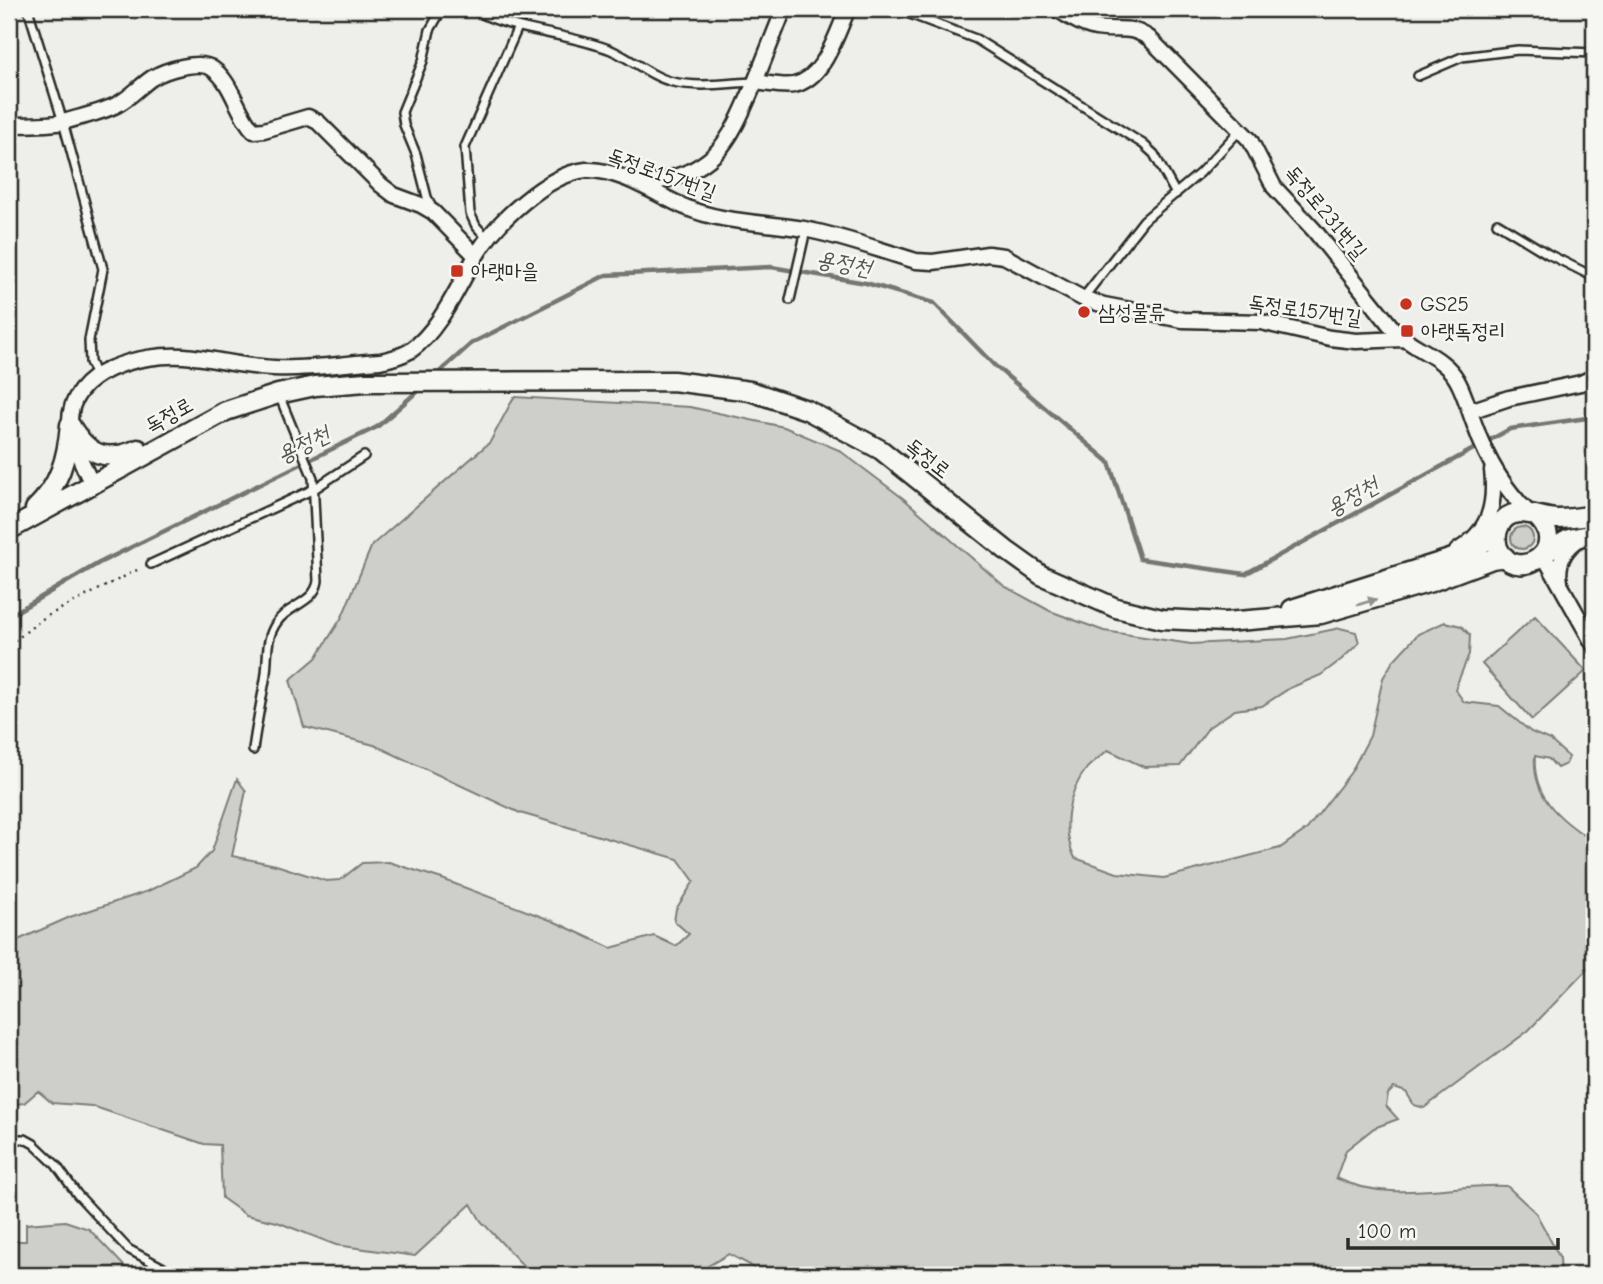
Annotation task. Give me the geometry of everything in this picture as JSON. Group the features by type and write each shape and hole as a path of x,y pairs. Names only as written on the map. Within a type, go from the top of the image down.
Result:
{"street":[{"path":"641,185 683,174 700,167 715,156 736,126 783,9"},
{"path":"755,82 793,85 806,81 816,73 848,9"},
{"name":"독정로231번길","path":"1056,9 1098,29 1127,27 1139,31 1250,140 1274,187 1314,230 1403,339 1450,370 1457,380 1491,465"},
{"path":"9,125 63,122 114,106 129,98 155,76 190,65 204,64 220,76 246,123 254,131 308,117 318,122 381,185 394,195 433,212 476,256"},
{"name":"독정로157번길","path":"70,425 76,399 96,376 130,360 163,355 183,356 273,368 380,361 409,351 447,308 487,238 527,200 570,175 586,170 641,185 700,214 807,229 916,261 933,262 988,254 1004,256 1083,298 1104,305 1183,320 1261,322 1330,338 1356,341 1403,339"},
{"path":"1470,411 1509,398 1581,383 1594,377"},
{"name":"독정로","path":"15,526 200,424 226,411 278,394 315,386 366,382 673,381 750,391 807,410 881,450 1041,575 1063,587 1116,608 1162,620 1205,623 1292,618 1349,607 1431,582 1492,559 1513,561"},
{"path":"70,425 79,441 89,449 112,457 123,456 200,424"},
{"path":"70,425 79,456 92,485"},
{"path":"15,526 41,503 58,480 68,449 70,425"},
{"path":"1491,465 1507,490 1547,530 1547,547 1543,554"},
{"path":"1491,465 1502,498 1498,529 1499,551 1513,561 1541,573 1564,594"},
{"path":"1433,565 1464,547 1485,523 1494,498 1491,465"},
{"path":"1498,529 1513,514 1573,519 1594,515"},
{"name":"독정로","path":"1251,620 1433,565 1472,550 1498,529"},
{"path":"1513,561 1537,560 1569,539 1590,535"},
{"path":"1564,594 1559,579 1561,560 1566,550 1590,535"},
{"path":"1543,554 1594,645"}],"lane":[{"path":"27,9 63,122 103,269 89,340 90,362 96,376"},
{"path":"433,212 426,197 402,112 423,61 430,30 442,9"},
{"path":"472,9 518,27 610,50 670,81 698,85 755,82"},
{"path":"896,9 976,40 1143,144 1154,154 1175,194"},
{"path":"487,238 476,226 470,213 465,147 518,27"},
{"path":"1418,76 1462,57 1518,50 1594,53"},
{"path":"1083,298 1144,220 1200,173 1240,130"},
{"path":"1497,223 1594,278"},
{"path":"790,300 807,229"},
{"path":"253,750 266,677 267,645 277,621 312,595 317,588 313,478 278,394"},
{"path":"150,564 314,489 364,456"},
{"path":"9,1139 25,1139 34,1144 56,1165 76,1194 128,1249 177,1275"}],"path":[{"path":"9,645 45,617 150,564"}],"shaded area":[{"path":"514,397 690,407 784,427 839,450 904,499 1004,586 1050,611 1104,631 1191,644 1287,639 1340,628 1356,632 1359,643 1321,675 1290,688 1262,706 1235,710 1209,727 1180,766 1144,767 1108,750 1087,768 1075,789 1068,812 1071,847 1075,858 1117,873 1164,878 1280,848 1307,829 1351,772 1370,736 1383,678 1393,661 1418,634 1445,622 1461,626 1470,635 1469,654 1455,689 1464,702 1499,706 1531,732 1550,740 1569,757 1566,764 1557,768 1549,759 1535,756 1535,770 1543,795 1558,814 1590,839 1594,836 1594,962 1528,1031 1424,1108 1414,1105 1406,1092 1394,1088 1388,1094 1386,1106 1398,1119 1374,1128 1346,1150 1336,1178 1357,1186 1399,1191 1507,1186 1536,1213 1560,1258 1561,1275 759,1275 750,1265 729,1254 701,1270 698,1275 532,1275 481,1221 471,1204 415,1256 336,1245 277,1222 246,1215 222,1198 220,1145 204,1144 92,1106 52,1103 38,1091 24,1103 16,1104 9,1097 9,1075 13,1070 9,1066 9,944 70,917 148,891 196,868 212,851 237,779 246,791 232,856 276,865 326,881 340,880 362,863 389,862 553,921 611,948 654,936 676,946 689,934 674,921 676,909 694,881 678,859 520,813 374,745 304,727 290,680 316,658 342,617 372,545 490,442"},
{"path":"1522,527 1530,530 1533,538 1530,546 1522,549 1514,546 1511,538 1514,530"},
{"path":"1535,616 1586,671 1532,720 1482,664"},
{"path":"65,1221 89,1229 125,1267 142,1275 9,1275 9,1241 26,1241 26,1224"}],"waterway":[{"name":"용정천","path":"435,376 472,343 606,275 771,267 866,283 934,303 994,365 1109,462 1140,559 1245,574 1510,429 1594,417"},
{"name":"용정천","path":"9,616 99,563 377,427 420,389"}],"place":[{"name":"아랫마을","path":"457,271"},
{"name":"GS25","path":"1406,304"},
{"name":"삼성물류","path":"1084,312"},
{"name":"아랫독정리","path":"1407,331"}]}
